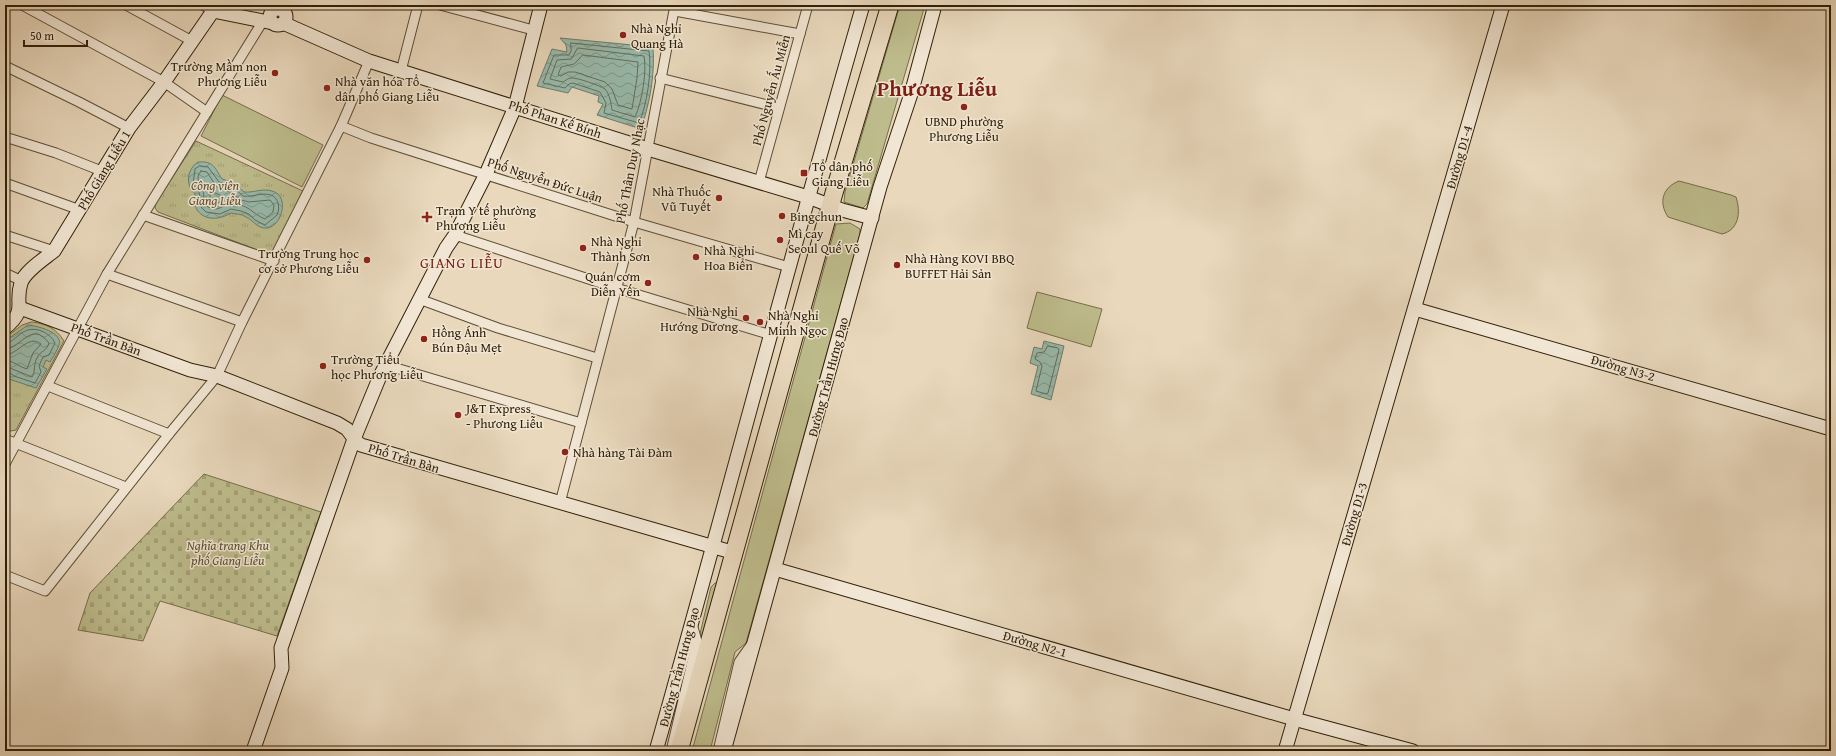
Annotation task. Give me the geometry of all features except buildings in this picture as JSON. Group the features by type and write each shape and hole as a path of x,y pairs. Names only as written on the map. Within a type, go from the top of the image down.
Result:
{"highway":[{"name":"Đường Trần Hưng Đạo","path":"679,751 830,206 890,5"}],"street":[{"path":"22,5 164,82 207,112"},
{"path":"126,5 192,41"},
{"path":"401,71 418,5"},
{"path":"440,5 534,30"},
{"path":"253,751 282,668 281,648 354,439 386,365 486,174 515,107 541,5"},
{"name":"Phố Nguyễn Ấu Miễn","path":"759,182 808,5"},
{"name":"Đường Trần Hưng Đạo","path":"656,751 808,197 863,5"},
{"name":"Đường Trần Hưng Đạo","path":"724,751 887,164 910,94 935,5"},
{"name":"Đường D1-4","path":"1414,309 1503,5"},
{"path":"5,464 78,328 143,215 207,112 273,22 286,15 280,7"},
{"name":"Phố Giang Liễu 1","path":"22,281 37,264 54,251 104,172 129,128 164,82 192,41 208,8"},
{"name":"Phố Phan Kế Bính","path":"208,8 273,22 369,61 872,218"},
{"path":"675,8 800,34"},
{"name":"Phố Thân Duy Nhạc","path":"560,503 634,222 660,78 675,8"},
{"path":"5,575 45,591 168,434 217,376 242,322 274,262 341,126 369,61"},
{"path":"5,66 129,128"},
{"path":"660,78 779,108"},
{"name":"Phố Nguyễn Đức Luận","path":"341,126 371,138 634,222 789,267"},
{"path":"5,137 56,153 104,172"},
{"path":"5,183 80,210"},
{"path":"143,215 274,262"},
{"path":"5,235 54,251"},
{"path":"454,235 616,288 771,335"},
{"path":"5,273 22,281 19,295 20,308 16,317 5,328"},
{"path":"108,274 242,322"},
{"path":"419,300 498,328 597,358"},
{"name":"Phố Trần Bàn","path":"20,308 190,370 217,376 337,423 347,429 354,439 361,445 735,553"},
{"name":"Đường N3-2","path":"1414,309 1831,429"},
{"name":"Đường D1-3","path":"1285,751 1414,309"},
{"path":"386,365 581,423"},
{"path":"48,386 168,434"},
{"path":"5,440 126,487"},
{"name":"Đường N2-1","path":"775,569 1294,719 1413,751"},
{"path":"671,751 697,641 691,620"},
{"path":"718,751 729,698 739,662 754,640"}],"green space":[{"path":"900,5 925,5 867,204 863,208 844,202 845,192"},
{"path":"222,95 323,145 302,187 201,136"},
{"name":"Công viên Giang Liễu","path":"196,141 303,191 274,251 270,254 158,212 155,208 156,203"},
{"path":"1679,181 1736,197 1738,203 1738,214 1737,220 1732,229 1722,234 1668,217 1663,206 1664,196 1669,187"},
{"path":"850,223 860,229 860,234 746,643 735,652 710,751 692,751 836,224"},
{"path":"1037,292 1102,309 1091,347 1027,328"},
{"path":"31,322 50,327 61,336 64,341 16,430 5,432 5,338 22,325"},
{"name":"Nghĩa trang Khu phố Giang Liễu","path":"204,474 321,512 277,636 160,601 143,641 78,630 90,593"},
{"path":"715,583 719,583 704,634 700,634 711,587"}],"water":[{"path":"560,38 653,47 651,88 641,129 597,115 603,104 598,102 599,96 572,87 568,93 537,86 552,49 567,52 566,45"},
{"path":"198,162 211,164 222,179 234,183 244,192 269,190 278,194 281,199 282,206 282,212 279,219 270,227 264,228 241,215 231,213 223,217 209,218 201,214 196,208 195,194 190,188 188,180 191,170"},
{"path":"28,325 48,330 59,340 59,345 50,362 46,360 43,367 47,369 36,388 9,379 9,376 5,375 5,341"},
{"path":"1044,341 1064,346 1051,400 1031,394 1038,366 1030,363 1034,347 1042,349"}],"place":[{"name":"Nhà Nghỉ Quang Hà","path":"623,35"},
{"name":"Trường Mầm non Phương Liễu","path":"275,73"},
{"name":"Nhà văn hóa Tổ dân phố Giang Liễu","path":"327,88"},
{"name":"UBND phường Phương Liễu","path":"964,107"},
{"name":"Tổ dân phố Giang Liễu","path":"804,173"},
{"name":"Nhà Thuốc Vũ Tuyết","path":"719,198"},
{"name":"Bingchun","path":"782,216"},
{"name":"Trạm Y tế phường Phương Liễu","path":"427,217"},
{"name":"Mì cay Seoul Quế Võ","path":"780,240"},
{"name":"Nhà Nghỉ Thành Sơn","path":"583,248"},
{"name":"Nhà Nghỉ Hoa Biển","path":"696,257"},
{"name":"Trường Trung học cơ sở Phương Liễu","path":"367,260"},
{"name":"Nhà Hàng KOVI BBQ BUFFET Hải Sản","path":"897,265"},
{"name":"Quán cơm Diễn Yến","path":"648,283"},
{"name":"Nhà Nghỉ Hướng Dương","path":"746,318"},
{"name":"Nhà Nghỉ Minh Ngọc","path":"760,322"},
{"name":"Hồng Ánh Bún Đậu Mẹt","path":"424,339"},
{"name":"Trường Tiểu học Phương Liễu","path":"323,366"},
{"name":"J&T Express - Phương Liễu","path":"458,415"},
{"name":"Nhà hàng Tài Đàm","path":"565,452"}],"district":[{"name":"Phương Liễu","path":"937,88"},
{"name":"GIANG LIỄU","path":"462,262"}]}
